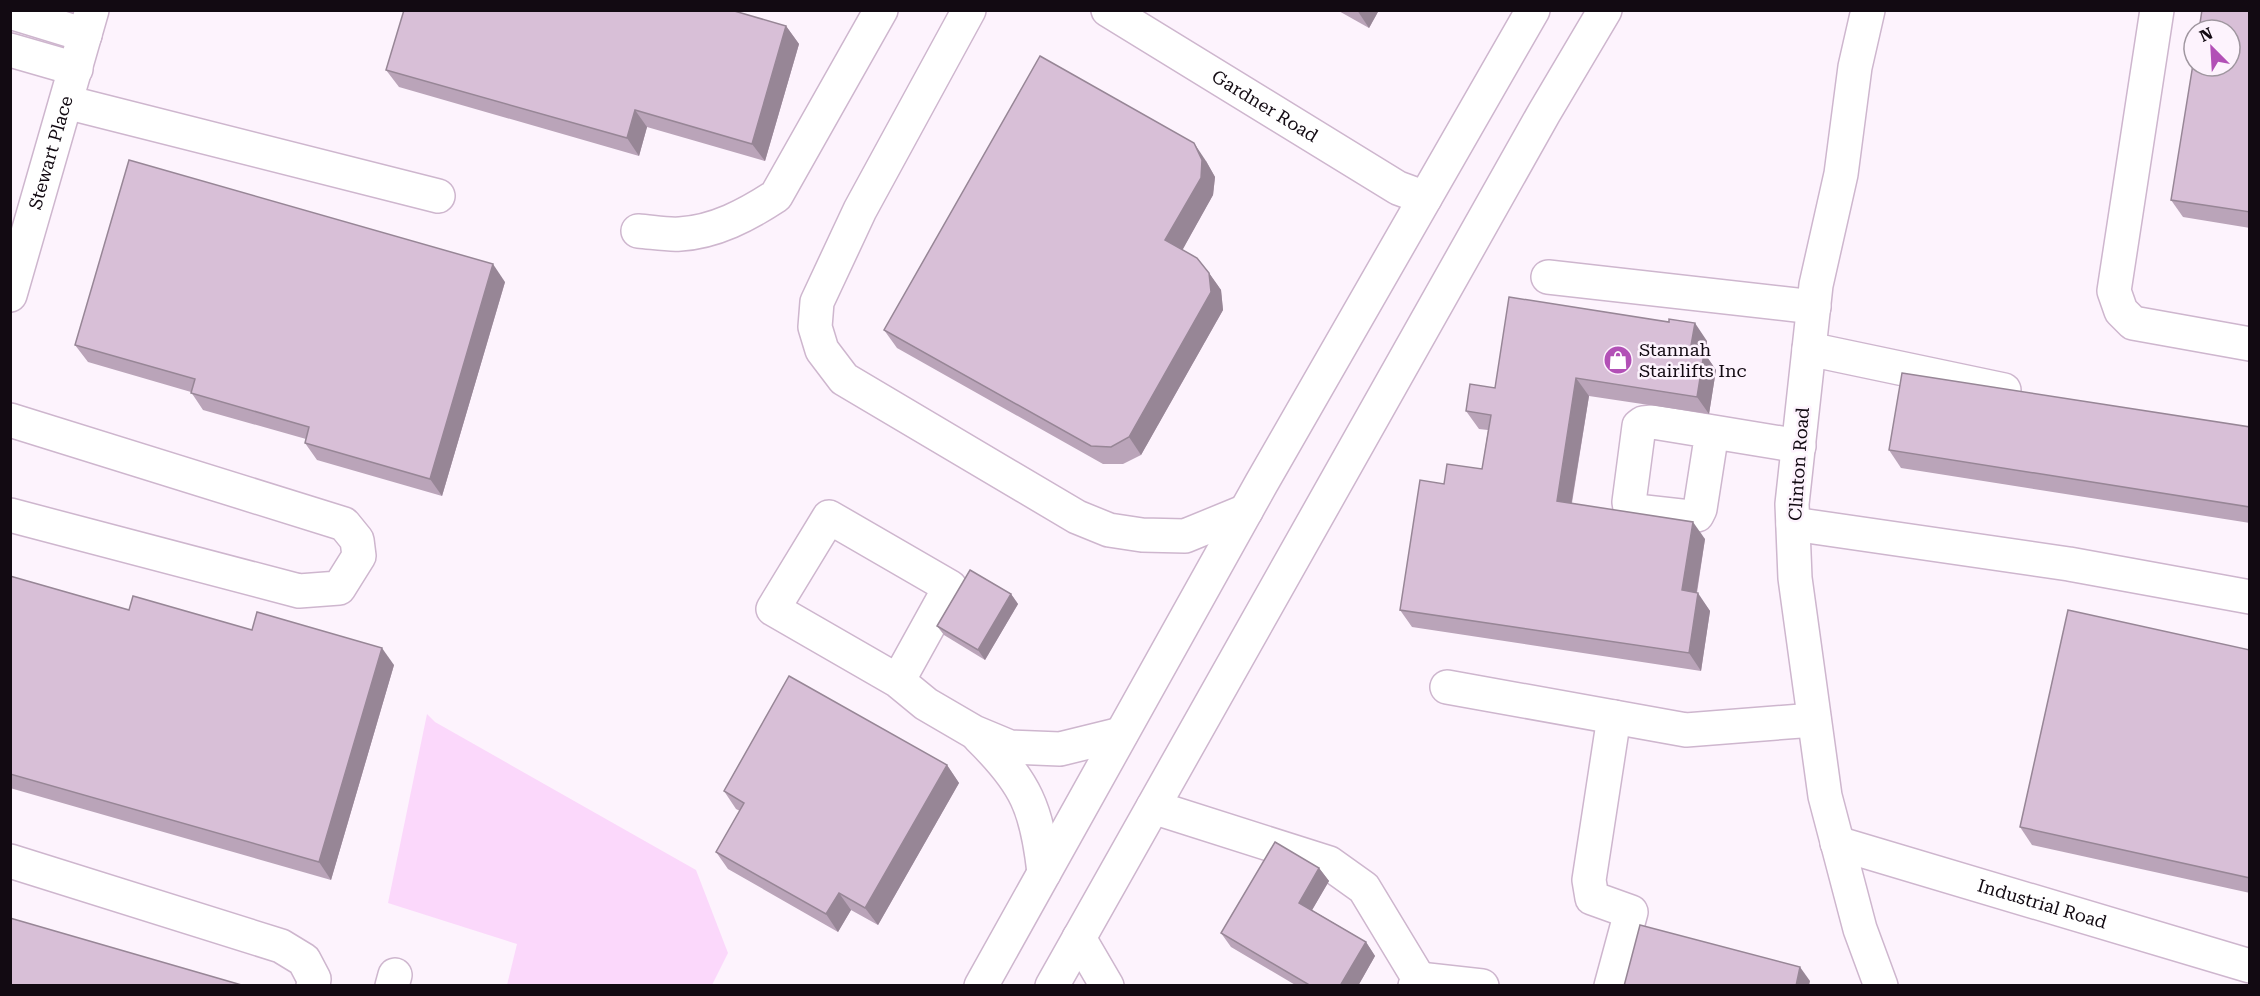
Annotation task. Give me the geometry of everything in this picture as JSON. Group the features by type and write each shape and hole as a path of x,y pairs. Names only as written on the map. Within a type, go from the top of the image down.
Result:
{"main road":[{"path":"638,231 680,234 714,227 751,212 776,196 881,10"},
{"path":"969,10 860,210 817,302 815,327 822,350 844,379 1077,517 1109,530 1142,535 1185,536 1246,511"},
{"name":"Gardner Road","path":"1108,10 1398,188 1425,198"},
{"path":"981,986 1246,511 1533,10"},
{"path":"1052,986 1544,113 1605,10"},
{"path":"1544,113 1619,10"},
{"name":"Clinton Road","path":"1868,10 1855,67 1841,174 1816,285 1792,504 1795,578 1825,796 1860,929 1881,986"},
{"path":"2157,10 2114,291 2121,311 2133,323 2250,344"},
{"path":"10,12 89,23"},
{"name":"Stewart Place","path":"10,295 89,23"},
{"path":"10,50 76,69"},
{"path":"66,102 438,196"},
{"path":"1548,277 1814,307"},
{"path":"1809,349 1973,385 2032,394"},
{"path":"10,420 344,524 357,540 360,556 339,588 299,591 10,515"},
{"path":"1712,432 1799,446"},
{"path":"898,681 950,587 829,517 773,609 898,681 926,704 974,732 1010,747 1060,749 1121,735"},
{"path":"1793,524 2069,564 2250,597"},
{"path":"1447,687 1686,730 1814,720"},
{"path":"1611,986 1631,912 1592,898 1588,880 1614,717"},
{"path":"974,732 1015,776 1029,801 1040,837 1044,873"},
{"path":"1153,807 1329,863 1364,888 1417,982 1482,986"},
{"name":"Industrial Road","path":"1837,843 2250,966"},
{"path":"10,861 281,946 304,960 314,979 313,986"},
{"path":"1079,938 1107,986"}],"shaded area":[{"path":"427,714 435,722 696,870 728,953 712,985 507,985 517,944 388,903"}],"building":[{"path":"404,10 731,10 786,26 752,144 635,110 627,138 386,70"},
{"path":"2202,10 2250,10 2250,212 2171,200 2191,78 2242,78 2242,18 2201,18"},
{"path":"1040,56 1194,143 1202,160 1201,178 1165,240 1197,258 1209,273 1211,292 1129,437 1111,447 1091,446 884,330"},
{"path":"129,160 493,264 430,479 305,443 309,427 191,393 195,379 75,345"},
{"path":"1509,297 1669,322 1669,319 1695,323 1690,351 1704,353 1697,397 1576,378 1557,501 1693,522 1682,590 1698,593 1689,653 1400,610 1420,480 1444,484 1447,464 1482,469 1491,415 1466,411 1470,384 1495,388"},
{"path":"1902,373 2250,427 2250,507 1889,450"},
{"path":"970,570 1011,594 978,650 937,626"},
{"path":"10,576 129,610 133,596 252,630 257,612 382,648 319,862 10,774"},
{"path":"2068,610 2250,650 2250,878 2020,827"},
{"path":"789,676 947,765 865,908 839,893 826,914 716,852 744,803 724,791"},
{"path":"1275,842 1319,868 1299,903 1366,942 1340,986 1311,986 1221,933"},
{"path":"10,918 245,986 10,986"},
{"path":"1640,925 1800,967 1796,986 1624,986"}],"place":[{"name":"Stannah Stairlifts Inc","path":"1618,360"}]}
